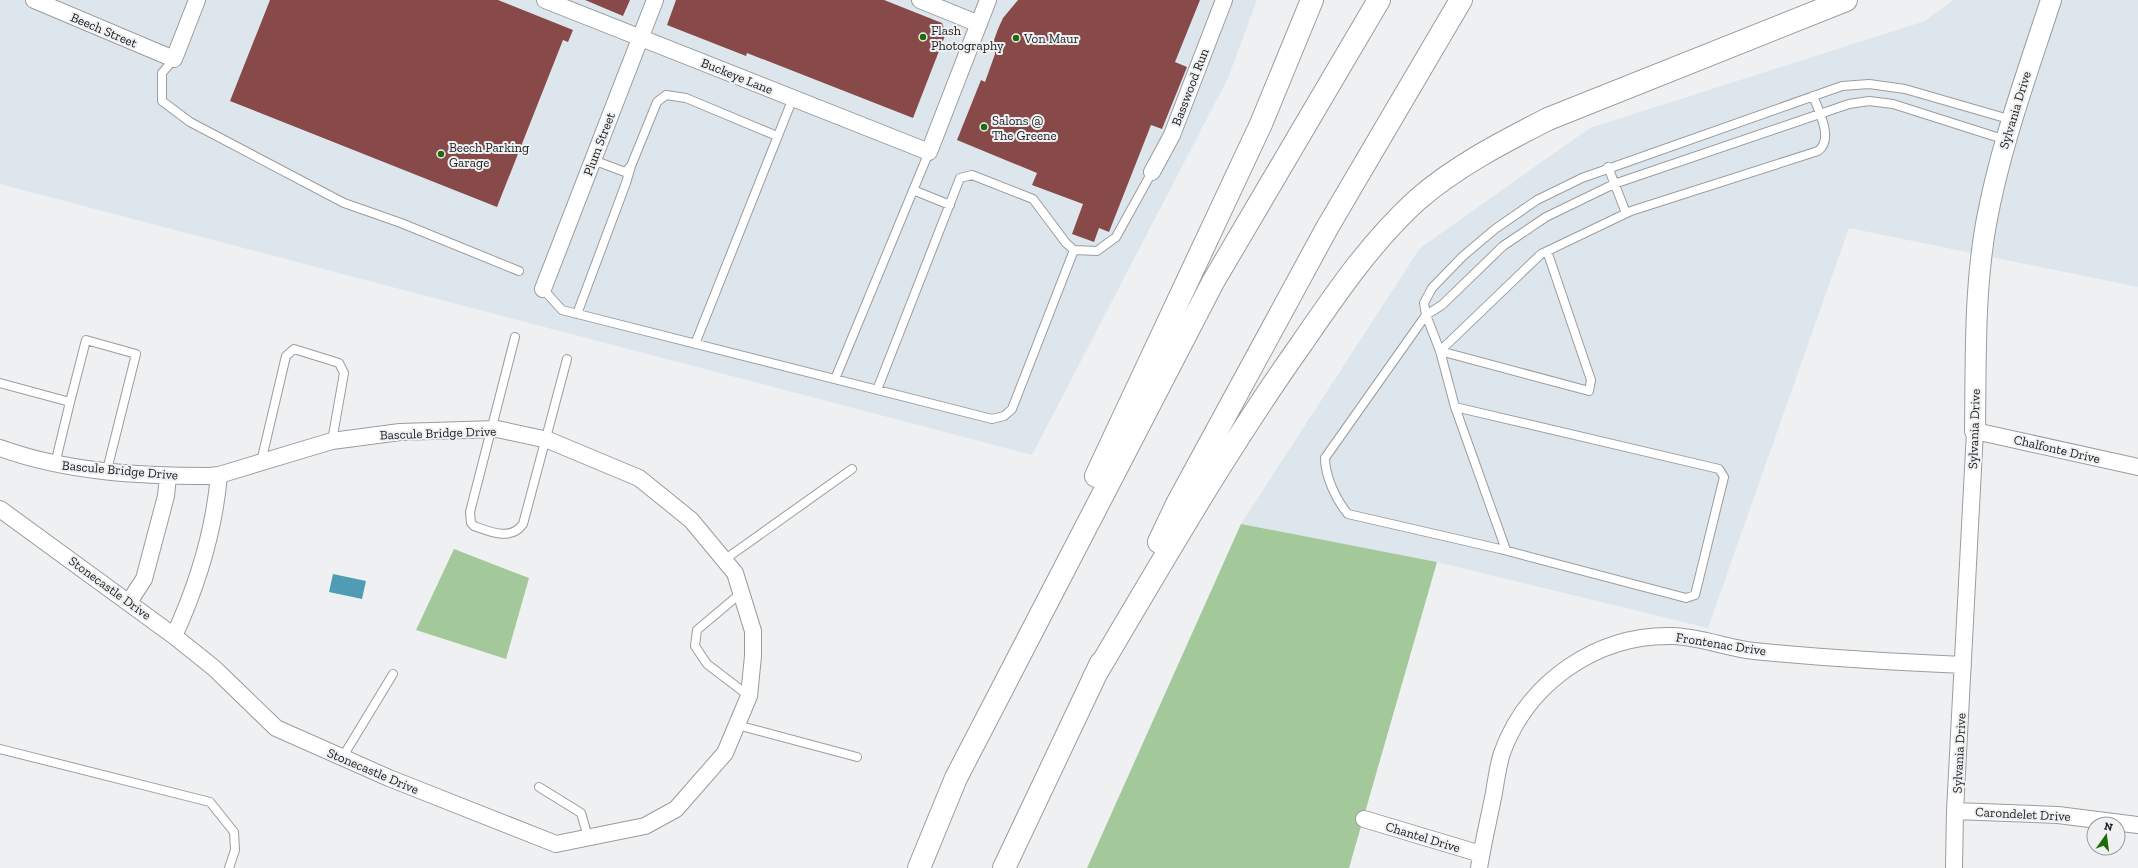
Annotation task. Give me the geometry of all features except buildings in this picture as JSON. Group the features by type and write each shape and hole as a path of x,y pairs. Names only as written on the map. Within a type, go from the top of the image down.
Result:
{"highway":[{"path":"919,868 956,778 1261,124 1312,0"},
{"path":"956,778 1213,282 1379,0"},
{"path":"1004,868 1181,497 1327,228 1461,0"},
{"path":"1094,677 1186,520 1264,396 1348,276 1376,242 1418,200 1467,164 1508,139 1548,119 1846,0"}],"street":[{"name":"Beech Street","path":"34,0 174,59"},
{"path":"174,59 197,0"},
{"name":"Buckeye Lane","path":"545,0 929,152"},
{"name":"Plum Street","path":"543,289 655,0"},
{"path":"920,0 979,24"},
{"path":"929,152 988,0"},
{"name":"Basswood Run","path":"1152,172 1172,135 1224,0"},
{"name":"Sylvania Drive","path":"1954,868 1955,811 1975,430 1980,262 1988,217 2006,140 2051,0"},
{"name":"Bascule Bridge Drive","path":"0,448 55,464 168,476 219,475 332,441 400,432 491,429 545,439 639,478 691,520 735,573 753,631 753,656 749,696"},
{"name":"Chalfonte Drive","path":"1975,430 2138,467"},
{"path":"174,636 198,578 216,509 219,475"},
{"path":"129,602 144,579 166,496 168,476"},
{"name":"Stonecastle Drive","path":"0,509 174,636 214,668 276,728 389,778 556,844 645,826 676,809 725,753 749,696"},
{"name":"Frontenac Drive","path":"1480,861 1502,755 1517,721 1537,695 1555,677 1578,661 1604,647 1639,638 1675,636 1751,650 1800,656 1963,665"},
{"name":"Carondelet Drive","path":"1955,811 2058,815 2138,825"},
{"name":"Chantel Drive","path":"1364,819 1480,861"}],"lane":[{"path":"174,59 162,73 162,101 190,122 344,203 401,223 518,271"},
{"path":"1506,550 1455,407 1440,351 1426,315 1424,304 1432,288 1463,256 1495,229 1537,200 1582,178 1842,86 1869,84 1905,89 2012,120"},
{"path":"577,314 631,166 657,102 666,95 686,98 777,136"},
{"path":"1440,351 1541,254 1626,213 1818,151 1824,147 1826,140 1820,113 1813,96"},
{"path":"695,344 793,98"},
{"path":"1455,407 1719,469 1724,477 1695,595 1686,598 1506,550 1348,514 1341,506 1325,467 1325,458 1426,315 1442,305 1503,246 1546,217 1614,184 1837,107 1869,101 1893,104 2006,140"},
{"path":"835,379 929,152"},
{"path":"593,160 625,172 631,166"},
{"path":"1608,168 1626,213"},
{"path":"877,390 960,178 972,175 1033,199 1066,243 1074,250 1097,251 1116,237 1152,172"},
{"path":"913,190 950,205"},
{"path":"543,289 562,310 992,419 1004,416 1012,409 1074,250"},
{"path":"1440,351 1589,391 1591,380 1547,251"},
{"path":"515,337 470,517 474,526 506,535 514,532 523,524 567,360"},
{"path":"55,464 86,340 136,354 107,470"},
{"path":"261,462 286,356 294,349 339,363 344,373 332,441"},
{"path":"0,383 70,402"},
{"path":"724,560 852,469"},
{"path":"741,593 698,630 695,646 707,664 749,696"},
{"path":"342,758 393,674"},
{"path":"737,725 857,757"},
{"path":"0,749 210,802 234,832 235,850 229,868"},
{"path":"539,787 581,813 588,837"}],"shaded area":[{"path":"0,0 1257,0 1228,78 1032,455 0,184"},
{"path":"1953,0 2138,0 2138,287 1849,228 1708,628 1437,562 1241,524 1420,248 1590,128 1925,21"}],"green space":[{"path":"1241,524 1437,562 1349,868 1087,868"},
{"path":"454,549 529,578 506,659 416,630"}],"water":[{"path":"333,574 366,581 362,599 329,592"}],"place":[{"name":"Flash Photography","path":"923,37"},
{"name":"Von Maur","path":"1016,38"},
{"name":"Salons @ The Greene","path":"984,127"},
{"name":"Beech Parking Garage","path":"441,154"}]}
